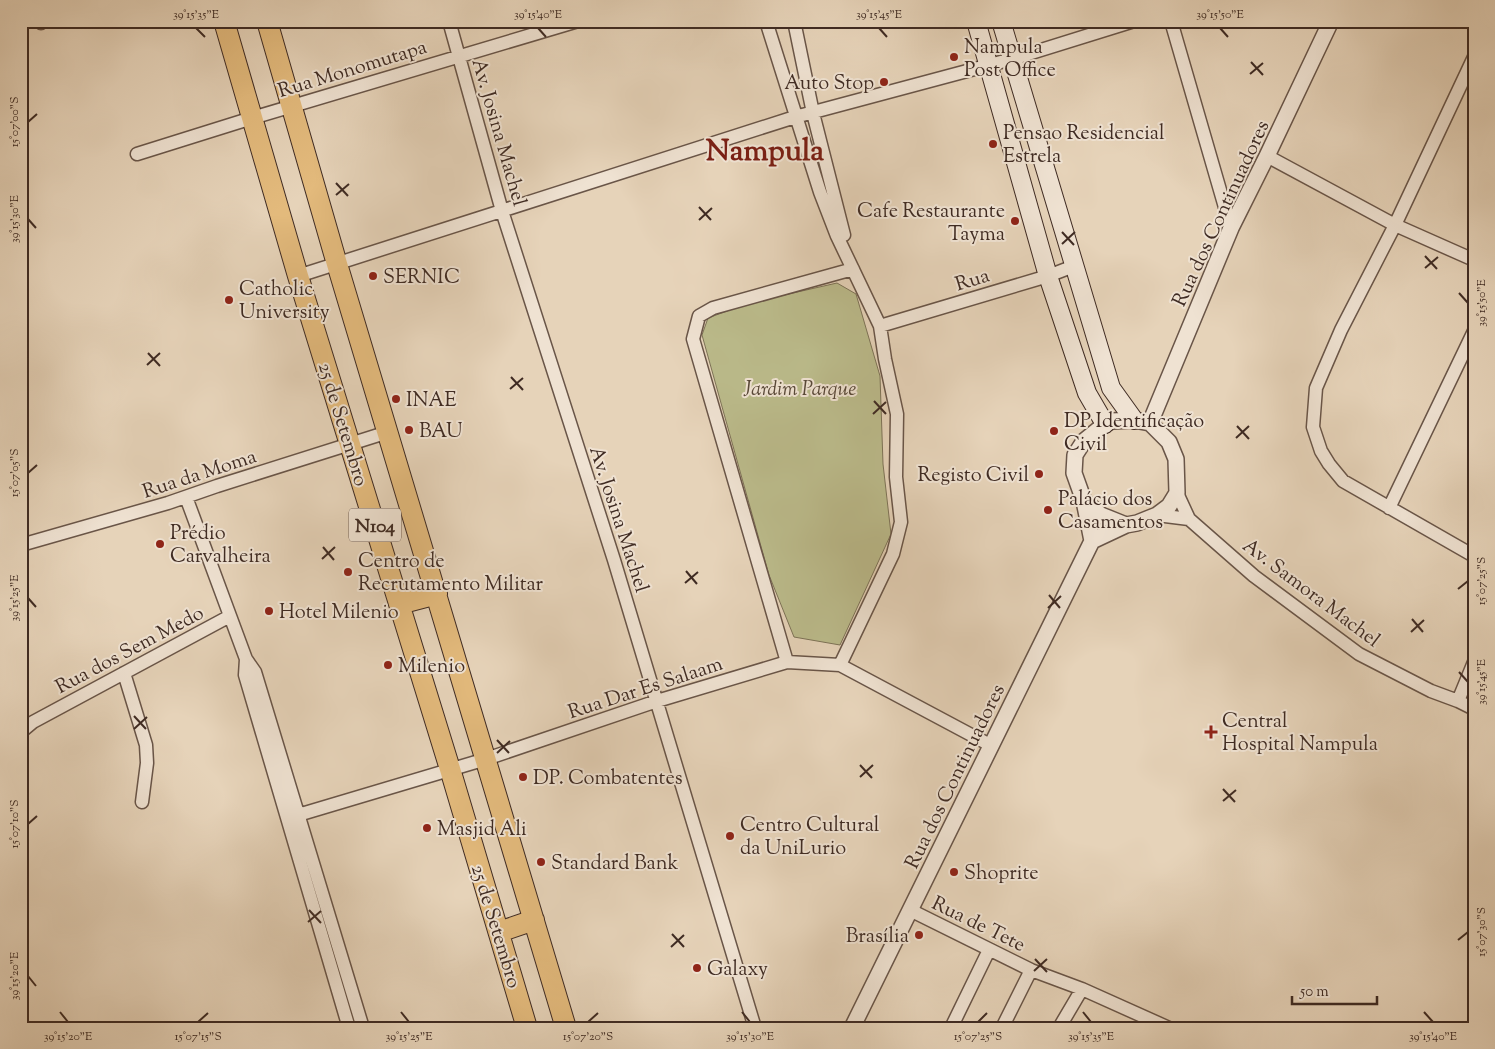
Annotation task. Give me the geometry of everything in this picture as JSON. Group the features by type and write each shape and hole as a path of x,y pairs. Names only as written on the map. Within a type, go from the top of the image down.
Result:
{"main road":[{"name":"25 de Setembro","path":"224,21 298,276 450,769 527,1028"},
{"name":"25 de Setembro","path":"267,21 337,264 566,1028"},
{"path":"976,21 1048,276 1087,393 1105,424"},
{"path":"1001,21 1111,388 1142,422"},
{"path":"399,604 437,594"},
{"path":"499,932 534,920"}],"street":[{"name":"Av. Josina Machel","path":"449,21 502,210 614,560 755,1028"},
{"name":"Rua Monomutapa","path":"137,154 578,21"},
{"path":"766,21 820,192 880,326 897,414 896,478 901,522 889,563 840,665"},
{"path":"794,21 813,113 853,269"},
{"path":"298,276 795,117 1012,59 1134,21"},
{"path":"1172,21 1230,228"},
{"name":"Rua dos Continuadores","path":"1142,422 1230,228 1267,156 1331,21"},
{"path":"1474,57 1324,368 1316,388 1313,427 1321,451 1343,481 1474,556"},
{"path":"1267,156 1395,224 1474,260"},
{"name":"Rua","path":"880,326 1048,276 1074,266"},
{"path":"787,662 693,339 699,316 713,308 853,269"},
{"path":"1389,508 1474,331"},
{"path":"1177,493 1169,506 1157,514 1137,523 1126,524 1092,542 1084,501 1074,473 1075,455 1084,442 1105,424 1112,421 1142,422 1169,442 1176,459 1177,493 1189,519"},
{"name":"Rua da Moma","path":"21,546 186,497 388,432"},
{"path":"186,497 246,659 245,675 261,709 293,816 363,1028"},
{"path":"1084,501 1101,515 1126,524"},
{"path":"1157,514 1189,519"},
{"name":"Av. Samora Machel","path":"1189,519 1254,576 1359,654 1431,691 1474,709"},
{"name":"Rua dos Continuadores","path":"852,1028 1092,542"},
{"name":"Rua dos Sem Medo","path":"21,732 33,722 230,616"},
{"name":"Rua Dar Es Salaam","path":"293,816 486,759 657,701 787,662 840,665 992,746"},
{"path":"1458,701 1474,662"},
{"path":"124,673 146,745 147,763 142,802"},
{"path":"293,816 349,1028"},
{"name":"Rua de Tete","path":"910,910 1032,970 1082,989 1169,1028"},
{"path":"951,1028 989,950"},
{"path":"1002,1028 1032,970"},
{"path":"1059,1028 1082,989"}],"green space":[{"name":"Jardim Parque","path":"837,283 856,294 880,376 883,464 891,534 840,645 794,637 769,575 702,335 708,318 749,303"}],"place":[{"name":"Nampula Post Office","path":"954,57"},
{"name":"Auto Stop","path":"884,82"},
{"name":"Pensao Residencial Estrela","path":"993,144"},
{"name":"Cafe Restaurante Tayma","path":"1015,221"},
{"name":"SERNIC","path":"373,276"},
{"name":"Catholic University","path":"229,300"},
{"name":"INAE","path":"396,399"},
{"name":"BAU","path":"409,430"},
{"name":"DP Identificação Civil","path":"1054,431"},
{"name":"Registo Civil","path":"1039,474"},
{"name":"Palácio dos Casamentos","path":"1048,510"},
{"name":"Prédio Carvalheira","path":"160,544"},
{"name":"Centro de Recrutamento Militar","path":"348,572"},
{"name":"Hotel Milenio","path":"269,611"},
{"name":"Milenio","path":"388,665"},
{"name":"Central Hospital Nampula","path":"1211,732"},
{"name":"DP. Combatentes","path":"523,777"},
{"name":"Masjid Ali","path":"427,828"},
{"name":"Centro Cultural da UniLurio","path":"730,836"},
{"name":"Standard Bank","path":"541,862"},
{"name":"Shoprite","path":"954,872"},
{"name":"Brasília","path":"919,935"},
{"name":"Galaxy","path":"697,968"}],"district":[{"name":"Nampula","path":"765,150"}]}
